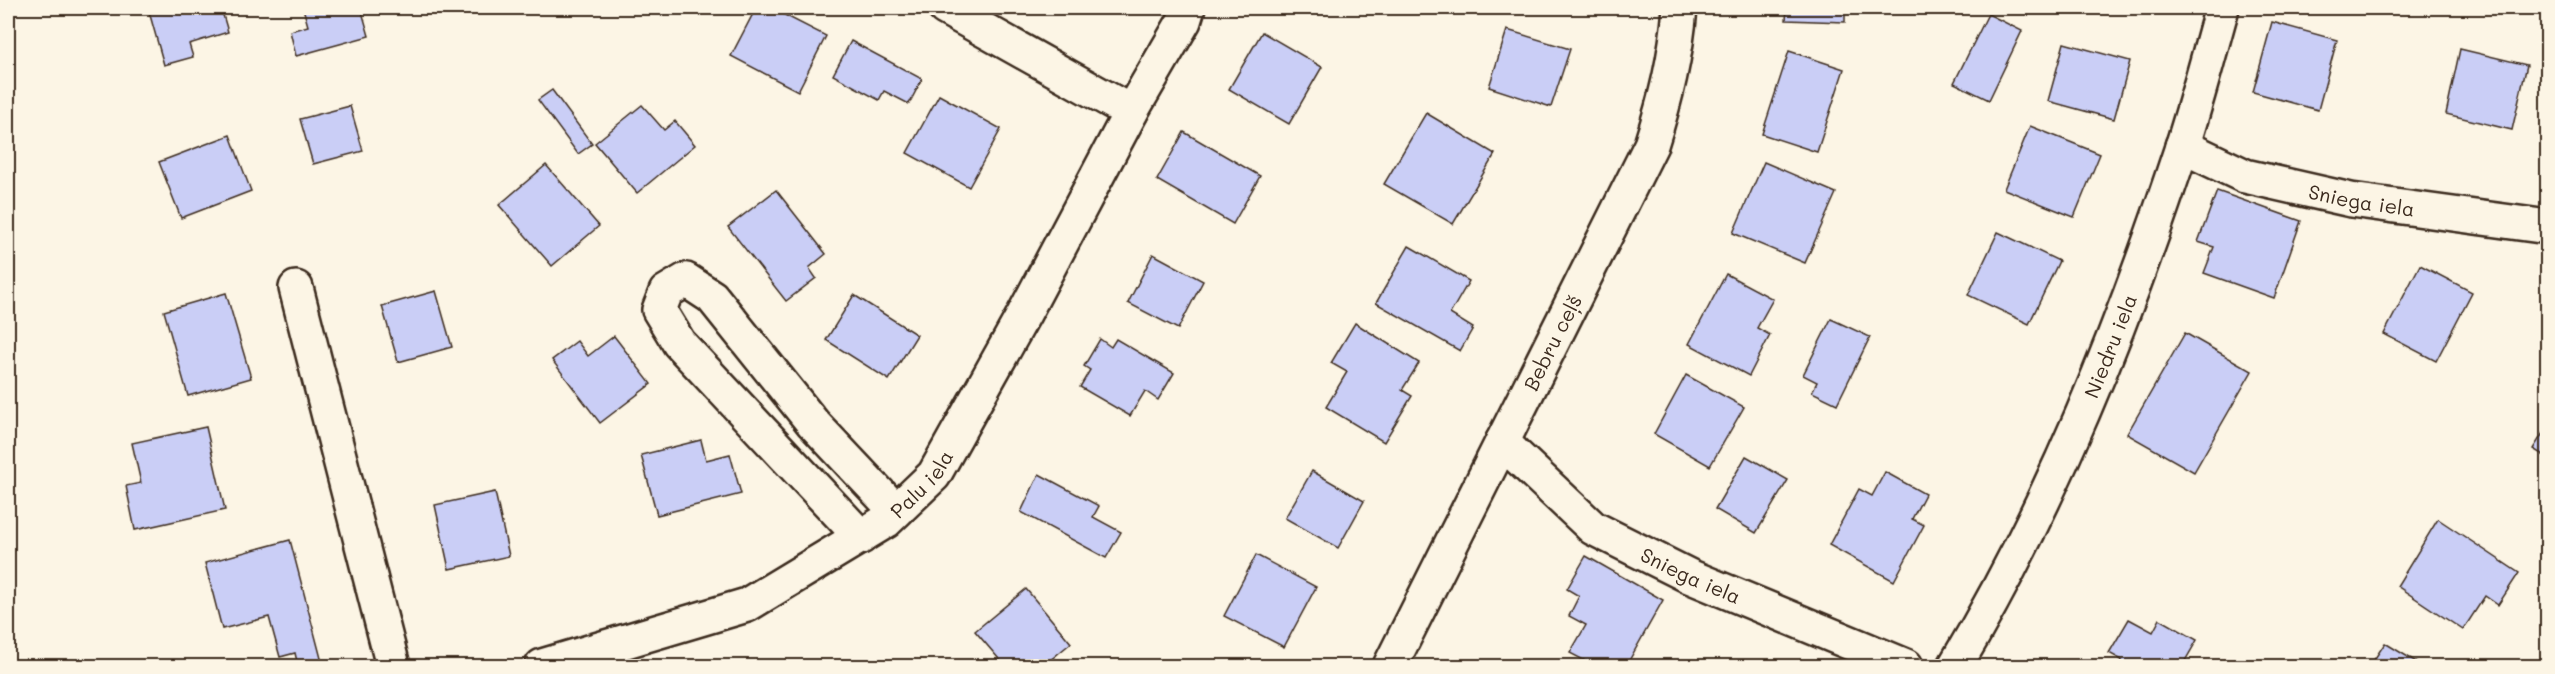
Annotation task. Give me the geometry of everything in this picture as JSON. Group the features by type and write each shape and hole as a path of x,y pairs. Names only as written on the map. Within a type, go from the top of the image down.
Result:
{"street":[{"path":"945,8 1131,112"},
{"name":"Palu iela","path":"542,666 747,605 886,521 934,475 1046,274 1131,112 1184,21 1188,8"},
{"name":"Bebru ceļš","path":"1390,666 1651,145 1665,102 1676,56 1680,8"},
{"name":"Niedru iela","path":"1955,666 2024,537 2088,404 2182,146 2222,8"},
{"name":"Sniega iela","path":"2182,146 2245,176 2351,200 2547,227"},
{"path":"861,537 679,343 659,310 666,291 686,280 712,297 813,423 896,511"},
{"path":"296,288 393,666"},
{"name":"Sniega iela","path":"1502,442 1593,528 1689,576 1906,666"}],"building":[{"path":"148,8 221,8 228,32 189,44 193,57 164,65"},
{"path":"303,8 361,8 369,36 296,56 290,31 308,26"},
{"path":"756,8 771,8 826,36 798,91 731,56"},
{"path":"1787,8 1845,8 1845,22 1786,20"},
{"path":"1988,14 2022,31 1989,100 1954,83"},
{"path":"2272,22 2337,40 2318,110 2253,92"},
{"path":"1507,30 1570,49 1551,107 1489,87"},
{"path":"1262,32 1322,67 1289,124 1229,89"},
{"path":"851,41 922,79 909,104 884,91 879,100 833,75"},
{"path":"2064,43 2130,61 2114,119 2048,101"},
{"path":"2460,49 2527,65 2512,130 2446,114"},
{"path":"1789,51 1844,69 1817,152 1762,134"},
{"path":"552,90 592,144 578,154 538,100"},
{"path":"939,95 1001,129 969,187 907,153"},
{"path":"642,105 664,130 675,121 695,145 637,193 595,143"},
{"path":"350,106 363,151 313,164 300,119"},
{"path":"1426,113 1495,154 1453,224 1384,184"},
{"path":"2030,126 2100,154 2074,217 2004,189"},
{"path":"1184,132 1260,176 1233,224 1157,180"},
{"path":"230,135 251,191 181,218 159,162"},
{"path":"1764,162 1836,193 1805,263 1733,233"},
{"path":"546,165 599,226 552,266 499,205"},
{"path":"776,190 826,254 809,268 816,278 786,301 728,227"},
{"path":"2217,191 2301,221 2274,298 2204,273 2214,247 2198,242"},
{"path":"1998,232 2059,261 2029,324 1968,295"},
{"path":"1409,246 1469,281 1450,314 1473,328 1460,351 1376,303"},
{"path":"1153,254 1203,281 1178,329 1128,303"},
{"path":"2420,265 2472,292 2436,361 2384,334"},
{"path":"1726,274 1773,299 1757,328 1770,335 1749,376 1689,344"},
{"path":"436,291 452,347 398,362 382,306"},
{"path":"226,293 251,378 188,396 164,311"},
{"path":"854,295 917,335 889,380 826,340"},
{"path":"1831,319 1870,337 1837,404 1812,392 1817,382 1803,375"},
{"path":"1355,323 1419,363 1402,390 1412,396 1384,442 1326,407 1347,372 1331,363"},
{"path":"2185,333 2252,371 2194,472 2127,434"},
{"path":"614,336 651,384 600,423 552,360 577,341 588,356"},
{"path":"1100,339 1111,347 1116,339 1174,373 1158,400 1145,391 1130,416 1080,387 1090,370 1084,366"},
{"path":"1686,375 1744,407 1710,466 1654,434"},
{"path":"2548,425 2548,458 2533,449"},
{"path":"206,427 225,510 135,530 126,486 141,483 132,443"},
{"path":"701,440 706,460 730,454 741,494 657,515 641,455"},
{"path":"1746,456 1788,480 1756,533 1715,509"},
{"path":"1312,471 1364,501 1338,548 1285,518"},
{"path":"1885,472 1925,494 1912,519 1924,525 1894,581 1829,545 1859,489 1872,496"},
{"path":"1039,474 1099,506 1093,517 1121,532 1106,558 1021,512"},
{"path":"495,492 509,556 449,569 435,505"},
{"path":"2438,519 2519,573 2498,605 2485,596 2463,630 2397,586"},
{"path":"290,540 323,666 298,666 295,653 280,657 269,617 222,629 205,563"},
{"path":"1256,555 1316,587 1284,647 1224,616"},
{"path":"1586,556 1663,600 1626,666 1595,666 1570,653 1586,625 1569,616 1579,596 1567,589"},
{"path":"1026,589 1071,643 1043,666 1005,666 975,631"},
{"path":"2129,619 2153,632 2160,619 2197,640 2182,666 2119,666 2122,660 2109,653"},
{"path":"2385,643 2423,666 2370,666"}]}
